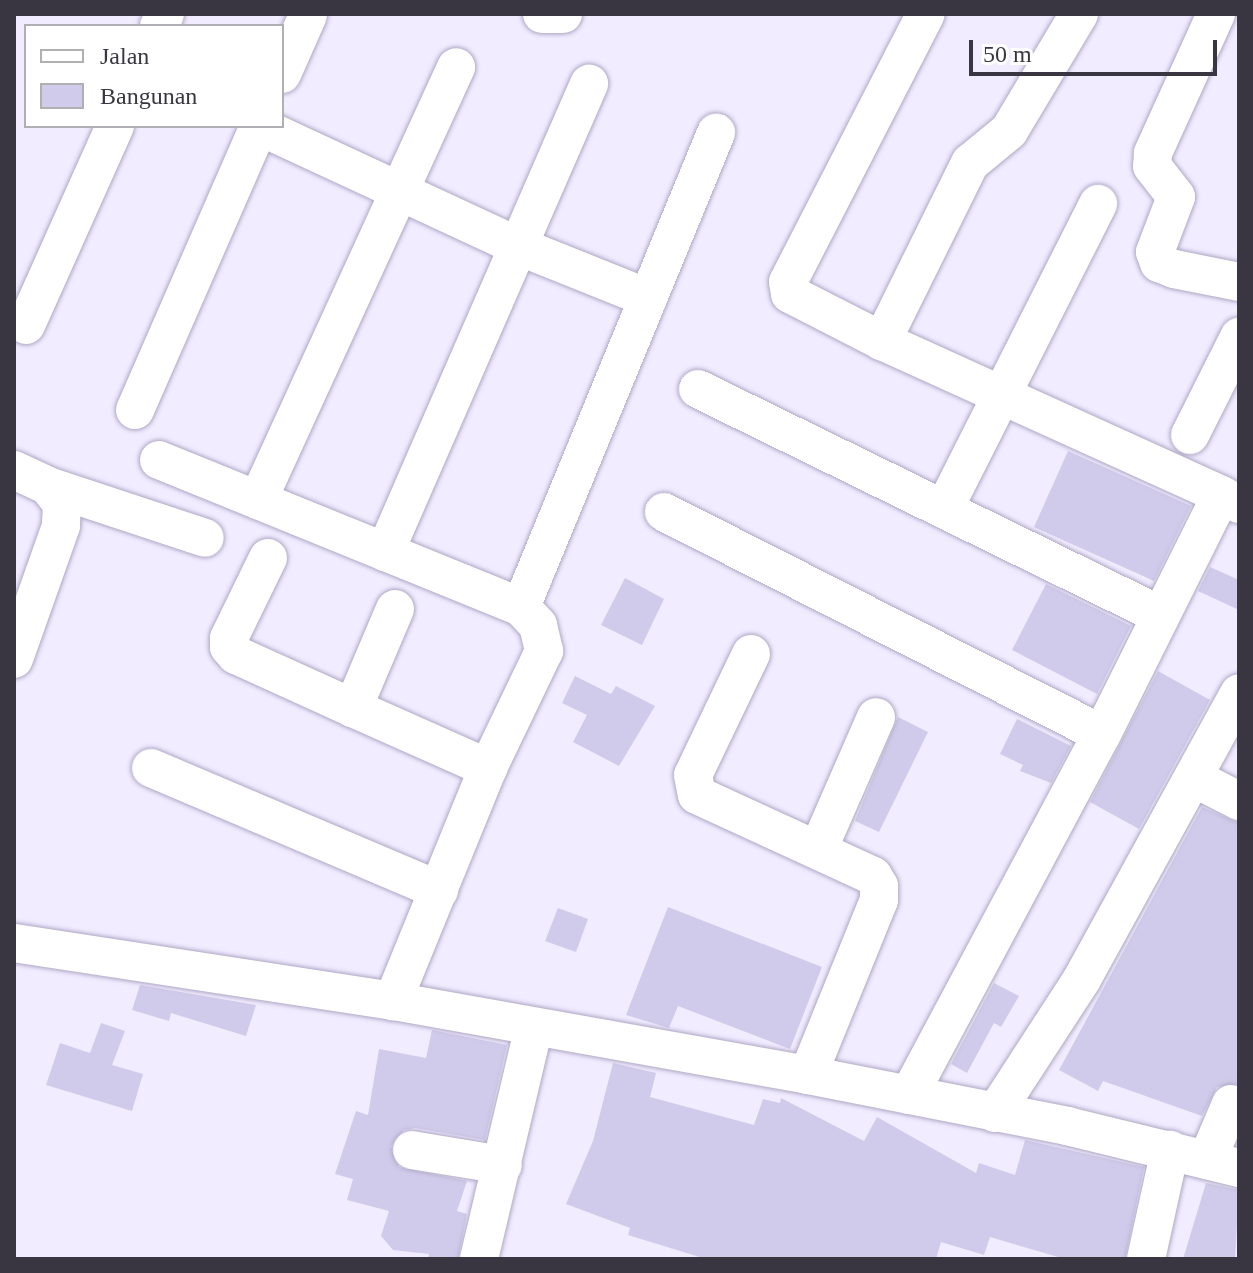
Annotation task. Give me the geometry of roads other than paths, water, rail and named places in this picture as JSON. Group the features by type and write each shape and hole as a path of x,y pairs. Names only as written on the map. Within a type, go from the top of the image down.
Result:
{"street":[{"path":"542,14 563,14"},
{"path":"909,1095 1102,734 1160,615 1230,500 882,341 790,294 788,282 926,14"},
{"path":"882,341 970,163 1009,131 1079,14"},
{"path":"1216,14 1153,153 1152,166 1176,197 1155,252 1159,263 1174,269 1239,282"},
{"path":"284,69 308,15"},
{"path":"258,500 456,67"},
{"path":"385,552 589,84"},
{"path":"26,325 114,128"},
{"path":"135,410 258,128"},
{"path":"263,128 518,246 648,298"},
{"path":"521,607 716,133"},
{"path":"944,509 1098,204"},
{"path":"1190,435 1239,337"},
{"path":"698,389 1160,615"},
{"path":"159,460 521,607 538,625 544,651 488,768 393,1001"},
{"path":"14,470 48,486 205,538"},
{"path":"14,659 61,526 62,504 48,486"},
{"path":"664,512 1102,734"},
{"path":"268,558 229,638 229,647 236,655 488,768"},
{"path":"353,708 395,609"},
{"path":"751,654 692,785 697,795 873,876 879,900 808,1075"},
{"path":"995,1113 1082,979 1239,693"},
{"path":"818,850 876,717"},
{"path":"151,768 439,890"},
{"path":"1194,778 1239,801"},
{"path":"14,943 393,1001 533,1030 808,1075 1170,1150 1223,1164 1231,1104"},
{"path":"479,1259 533,1030"},
{"path":"412,1150 503,1165"},
{"path":"1146,1259 1170,1150"}]}
